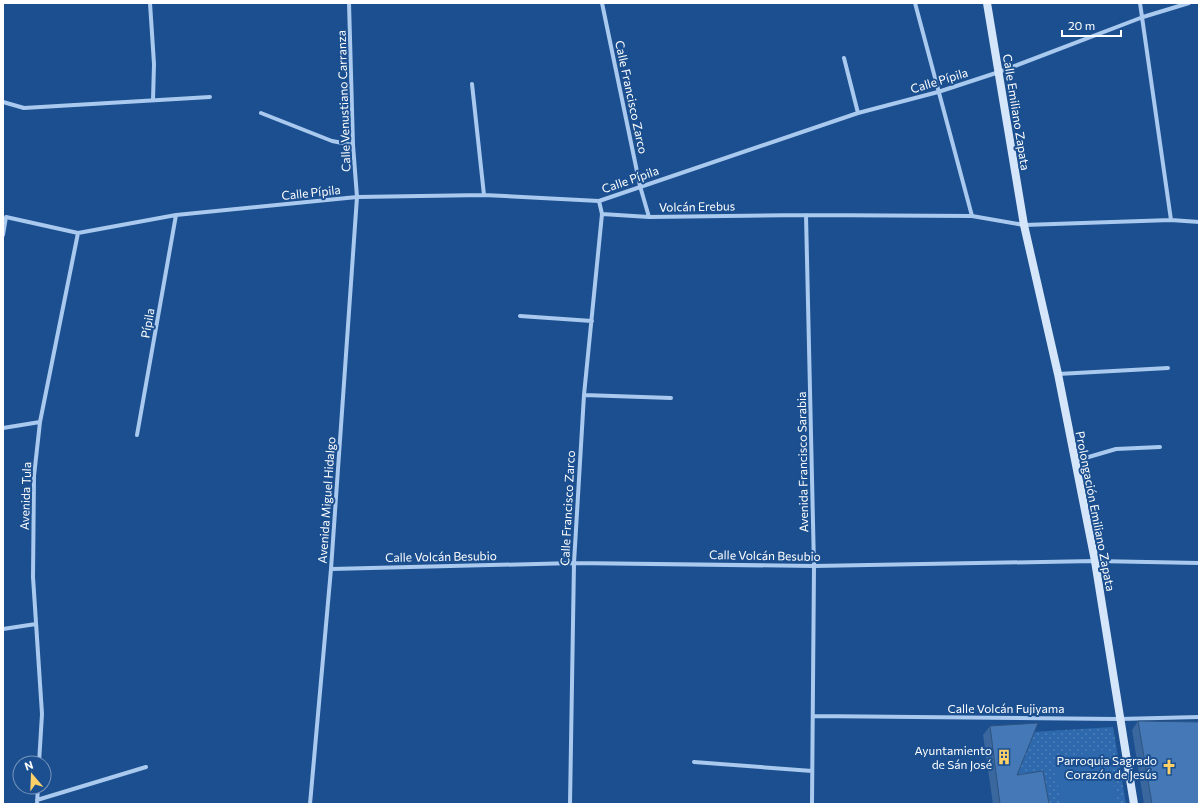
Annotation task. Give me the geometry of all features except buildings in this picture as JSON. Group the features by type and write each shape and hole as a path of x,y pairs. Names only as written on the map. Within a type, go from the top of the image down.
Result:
{"street":[{"path":"150,3 154,64 153,100"},
{"name":"Calle Venustiano Carranza","path":"349,3 353,145 357,197"},
{"name":"Calle Francisco Zarco","path":"602,3 640,186 649,217"},
{"path":"915,3 972,216"},
{"name":"Calle Emiliano Zapata","path":"987,3 1024,225"},
{"path":"1140,3 1170,220"},
{"name":"Calle Pípila","path":"3,235 6,217 78,233 176,215 357,197 484,195 599,200 858,113 938,92 999,72 1143,17 1189,3"},
{"path":"844,58 858,113"},
{"path":"472,84 484,195"},
{"path":"3,102 24,108 210,97"},
{"path":"261,113 332,141 353,145"},
{"name":"Avenida Miguel Hidalgo","path":"310,804 331,569 357,197"},
{"path":"599,200 602,214"},
{"name":"Calle Francisco Zarco","path":"570,804 574,563 584,395 602,214"},
{"name":"Volcán Erebus","path":"602,214 649,217 806,215 972,216 1024,225 1170,220 1199,222"},
{"name":"Pípila","path":"137,435 176,215"},
{"name":"Avenida Francisco Sarabia","path":"806,215 814,566 812,804"},
{"name":"Prolongación Emiliano Zapata","path":"1024,225 1058,374 1095,561 1119,719 1134,804"},
{"name":"Avenida Tula","path":"39,755 42,714 33,577 34,476 40,422 78,233"},
{"path":"520,316 592,321"},
{"path":"1058,374 1168,368"},
{"path":"584,395 672,398"},
{"path":"3,428 40,422"},
{"path":"1075,461 1116,449 1160,447"},
{"name":"Calle Volcán Besubio","path":"331,569 574,563 814,566 1095,561 1199,563"},
{"path":"3,629 36,624"},
{"name":"Calle Volcán Fujiyama","path":"813,716 1119,719 1199,717"},
{"path":"694,762 812,771"},
{"path":"37,802 146,767"}],"shaded area":[{"path":"1113,727 1126,804 1041,804 1011,784 1032,732"},
{"path":"1107,749 1118,804 1062,804 1053,760"}],"place":[{"name":"Ayuntamiento de Sán José","path":"1004,757"},
{"name":"Parroquia Sagrado Corazón de Jesús","path":"1169,767"}]}
